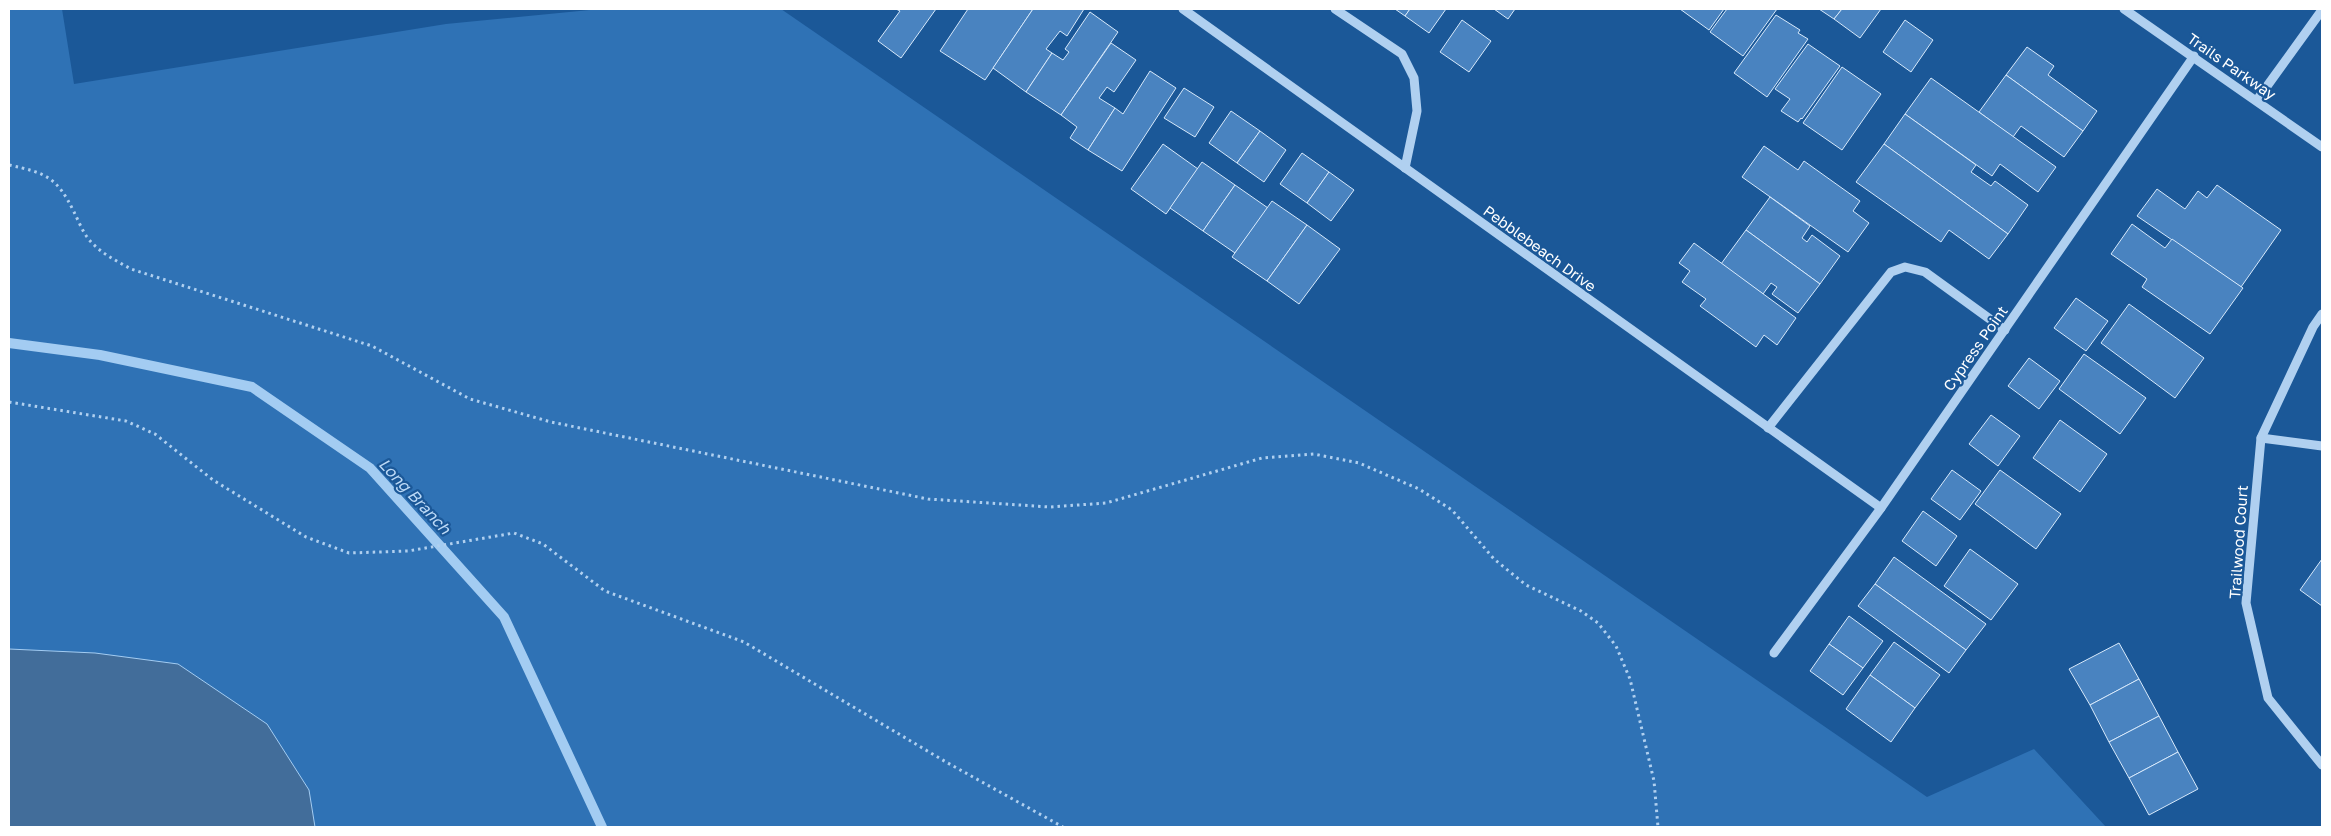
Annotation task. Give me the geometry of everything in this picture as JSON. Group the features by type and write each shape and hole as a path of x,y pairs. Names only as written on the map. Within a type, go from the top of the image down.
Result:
{"street":[{"name":"Pebblebeach Drive","path":"1183,9 1881,508"},
{"path":"1335,9 1402,54 1414,78 1417,111 1405,168"},
{"name":"Trails Parkway","path":"2124,9 2322,147"},
{"path":"2257,100 2322,10"},
{"name":"Cypress Point","path":"1774,653 1881,508 2194,56"},
{"path":"1768,428 1891,272 1905,267 1925,272 2005,330"},
{"name":"Trailwood Court","path":"2322,314 2313,327 2261,438 2246,603 2268,698 2322,765"},
{"path":"2261,438 2322,446"}],"path":[{"path":"9,165 32,170 53,180 64,191 86,236 102,252 131,269 372,346 470,399 551,422 928,499 1050,507 1106,503 1262,458 1314,454 1359,463 1419,489 1452,510 1494,559 1526,584 1581,611 1598,623 1616,646 1630,679 1654,781 1658,827"},
{"path":"9,402 126,421 155,434 213,480 306,537 349,553 408,551 514,533 543,544 605,590 744,642 946,762 1062,827"}],"shaded area":[{"path":"9,9 62,9 74,84 446,24 600,9 781,9 1927,797 2034,749 2106,827 9,827"},
{"path":"9,649 95,653 178,664 267,724 309,790 315,827 9,827"}],"building":[{"path":"896,9 936,9 901,58 878,41 900,11"},
{"path":"968,9 1033,9 985,80 940,51"},
{"path":"1033,9 1084,9 1067,36 1060,31 1046,49 1052,53 1026,92 993,68"},
{"path":"1395,9 1410,9 1405,16"},
{"path":"1410,9 1446,9 1429,33 1405,16"},
{"path":"1494,9 1515,9 1508,19"},
{"path":"1680,9 1724,9 1709,30"},
{"path":"1727,9 1777,9 1743,56 1710,32"},
{"path":"1819,9 1842,9 1834,19"},
{"path":"1842,9 1881,9 1860,38 1834,19"},
{"path":"1090,12 1118,32 1061,115 1026,92 1052,53 1063,60 1069,52 1065,49"},
{"path":"1776,15 1800,30 1798,33 1808,39 1767,97 1734,73"},
{"path":"1462,20 1491,41 1469,72 1440,52"},
{"path":"1905,20 1933,40 1911,72 1883,52"},
{"path":"1111,43 1136,60 1114,92 1107,87 1099,98 1115,108 1088,150 1070,138 1077,127 1061,115"},
{"path":"1808,44 1840,66 1798,122 1781,111 1790,99 1775,89"},
{"path":"2027,47 2054,66 2048,75 2097,111 2083,131 2006,75"},
{"path":"1842,67 1881,94 1842,150 1803,123"},
{"path":"1150,71 1176,88 1122,171 1088,150 1115,108 1123,114"},
{"path":"2006,75 2083,131 2064,157 2021,126 2013,137 1979,112"},
{"path":"1931,78 2056,167 2038,192 2000,164 1992,176 1905,114"},
{"path":"1184,88 1214,107 1195,137 1164,118"},
{"path":"1231,111 1260,131 1237,163 1209,143"},
{"path":"1905,114 1976,165 1971,172 1991,186 1995,181 2028,205 2008,234 1884,144"},
{"path":"1260,131 1286,150 1264,182 1237,163"},
{"path":"1163,144 1198,169 1166,214 1131,189"},
{"path":"1884,144 2008,234 1989,259 1949,230 1941,242 1856,182"},
{"path":"1764,146 1798,170 1804,161 1860,201 1853,211 1869,223 1848,252 1742,177"},
{"path":"1302,153 1329,172 1307,203 1280,184"},
{"path":"1202,162 1235,185 1203,231 1170,208"},
{"path":"1329,172 1354,190 1331,221 1307,203"},
{"path":"1235,185 1268,208 1235,253 1203,231"},
{"path":"2217,185 2281,230 2241,287 2137,216 2157,189 2185,209 2198,191 2207,198"},
{"path":"1770,197 1810,226 1802,238 1807,242 1812,235 1840,256 1820,284 1746,230"},
{"path":"1272,201 1307,225 1267,281 1232,257"},
{"path":"2132,224 2165,248 2172,239 2243,288 2210,334 2142,287 2147,279 2111,254"},
{"path":"1307,225 1340,249 1299,304 1267,281"},
{"path":"1746,230 1820,284 1798,313 1772,294 1777,287 1771,283 1763,294 1721,264"},
{"path":"1694,243 1796,318 1777,345 1764,335 1756,347 1700,306 1706,299 1682,282 1690,271 1679,263"},
{"path":"2076,298 2108,321 2086,351 2054,328"},
{"path":"2129,304 2204,358 2175,398 2101,343"},
{"path":"2084,354 2146,398 2120,434 2059,389"},
{"path":"2029,358 2060,381 2039,409 2008,386"},
{"path":"1991,415 2020,436 1998,466 1969,444"},
{"path":"2060,420 2107,454 2080,492 2033,458"},
{"path":"1952,470 1981,491 1960,520 1931,499"},
{"path":"2000,470 2061,514 2036,549 1975,504"},
{"path":"1923,511 1957,536 1936,566 1902,541"},
{"path":"1970,549 2018,584 1991,620 1944,586"},
{"path":"1894,557 1986,624 1966,650 1875,584"},
{"path":"2322,559 2322,606 2300,590"},
{"path":"1875,584 1966,650 1949,673 1858,606"},
{"path":"1849,616 1883,641 1863,668 1829,644"},
{"path":"1894,642 1940,675 1915,708 1870,675"},
{"path":"2119,643 2139,679 2090,705 2069,669"},
{"path":"1829,644 1863,668 1843,695 1810,671"},
{"path":"1870,675 1915,708 1891,742 1846,709"},
{"path":"2139,679 2159,716 2109,742 2090,705"},
{"path":"2159,716 2178,752 2129,778 2109,742"},
{"path":"2178,752 2198,789 2149,815 2129,778"}],"waterway":[{"name":"Long Branch","path":"9,343 100,355 252,387 370,468 504,617 602,827"}]}
